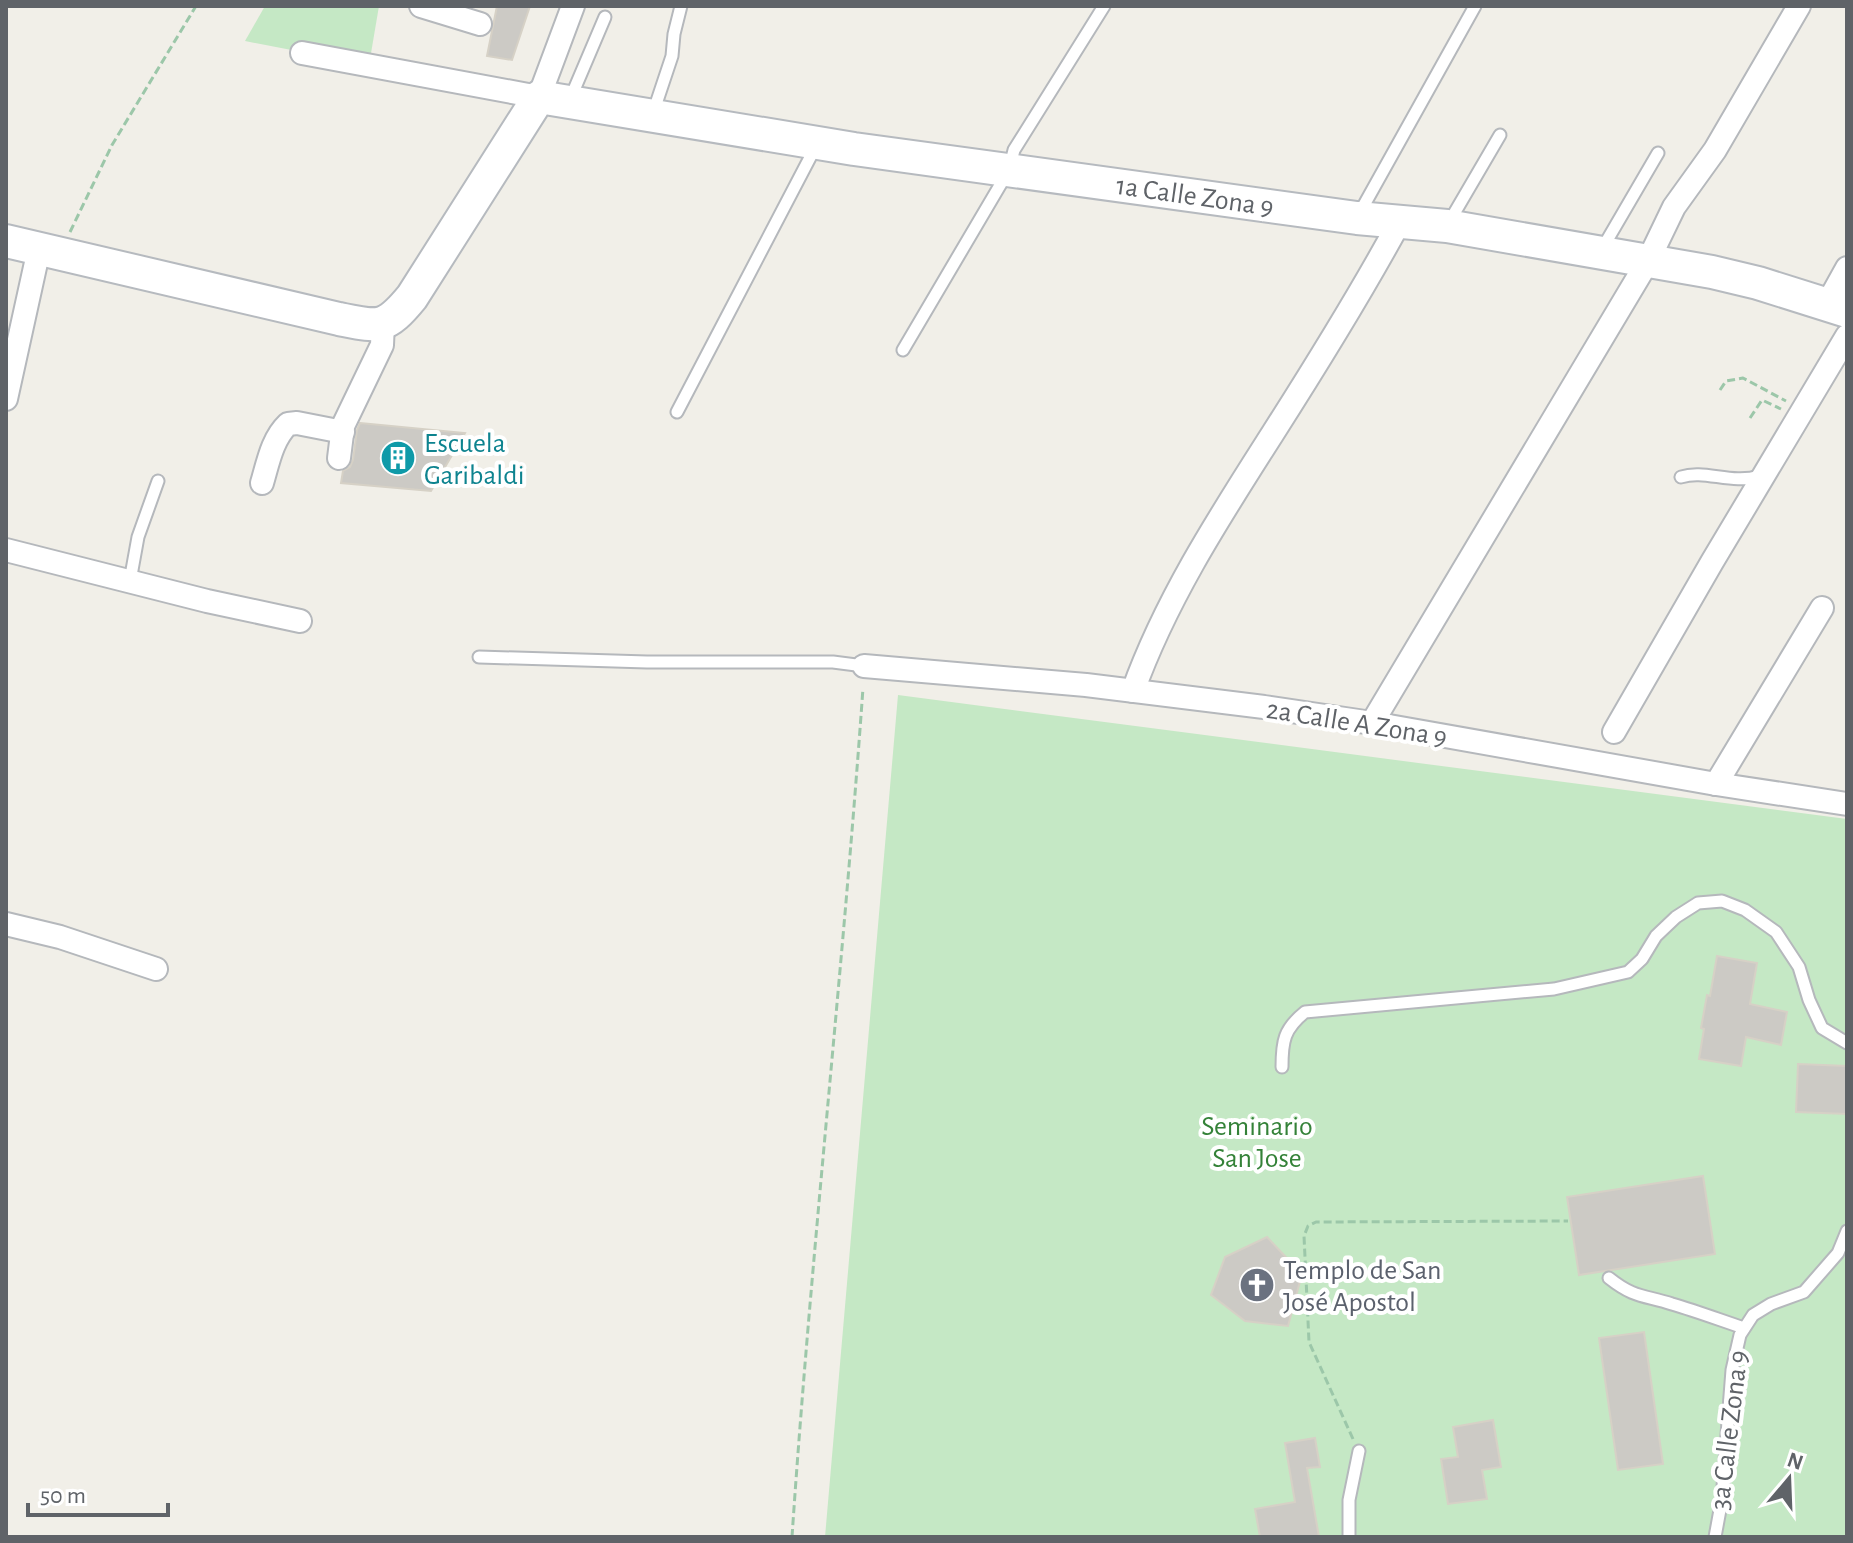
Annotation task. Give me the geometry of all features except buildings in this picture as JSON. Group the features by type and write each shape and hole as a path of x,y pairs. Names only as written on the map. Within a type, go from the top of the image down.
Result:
{"street":[{"path":"421,6 480,24"},
{"path":"6,241 339,319 383,323 412,297 471,207 554,100 573,6"},
{"path":"1372,723 1648,261 1674,207 1715,150 1799,6"},
{"path":"302,53 554,100"},
{"name":"1a Calle Zona 9","path":"554,100 817,144 1357,218 1447,226 1712,272 1837,308"},
{"path":"1133,691 1148,649 1166,613 1237,490 1369,278 1399,223"},
{"path":"6,399 50,252"},
{"path":"1837,308 1847,268"},
{"path":"339,458 346,418 382,345 383,323"},
{"path":"1614,732 1847,336"},
{"path":"262,483 274,446 288,424 343,432"},
{"path":"6,550 300,621"},
{"path":"1716,784 1822,608"},
{"name":"2a Calle A Zona 9","path":"864,666 1030,679 1372,723 1847,804"},
{"path":"6,924 60,937 156,969"}],"lane":[{"path":"652,116 672,56 681,6"},
{"path":"903,350 1009,170 1014,150 1104,6"},
{"path":"1357,218 1475,6"},
{"path":"554,100 605,17"},
{"path":"1447,226 1500,135"},
{"path":"677,412 817,144"},
{"path":"1600,252 1658,153"},
{"path":"1681,477 1689,474 1734,480 1765,475"},
{"path":"130,581 143,520 158,481"},
{"path":"479,657 647,662 833,662 864,666"},
{"path":"1282,1067 1282,1043 1294,1021 1305,1012 1554,989 1628,972 1642,959 1656,936 1676,917 1698,903 1722,901 1745,910 1776,932 1799,967 1822,1028 1847,1043"},
{"name":"3a Calle Zona 9","path":"1715,1537 1722,1499 1732,1370 1740,1335 1753,1315 1771,1304 1804,1292 1838,1253 1847,1231"},
{"path":"1609,1278 1623,1290 1639,1297 1668,1303 1744,1328"},
{"path":"1349,1537 1349,1500 1359,1451"}],"path":[{"path":"50,252 79,213 112,145 196,6"},
{"path":"1720,390 1726,381 1743,378 1803,411"},
{"path":"1750,418 1762,400"},
{"path":"792,1537 802,1385 851,852 864,666"},
{"path":"1359,1451 1309,1342 1304,1236 1308,1226 1316,1222 1568,1221"}],"green space":[{"path":"265,6 379,6 369,65 245,41"},
{"name":"Seminario San Jose","path":"898,695 1847,819 1847,1537 825,1537"}],"place":[{"name":"Escuela Garibaldi","path":"398,458"},
{"name":"Templo de San José Apostol","path":"1257,1285"}]}
